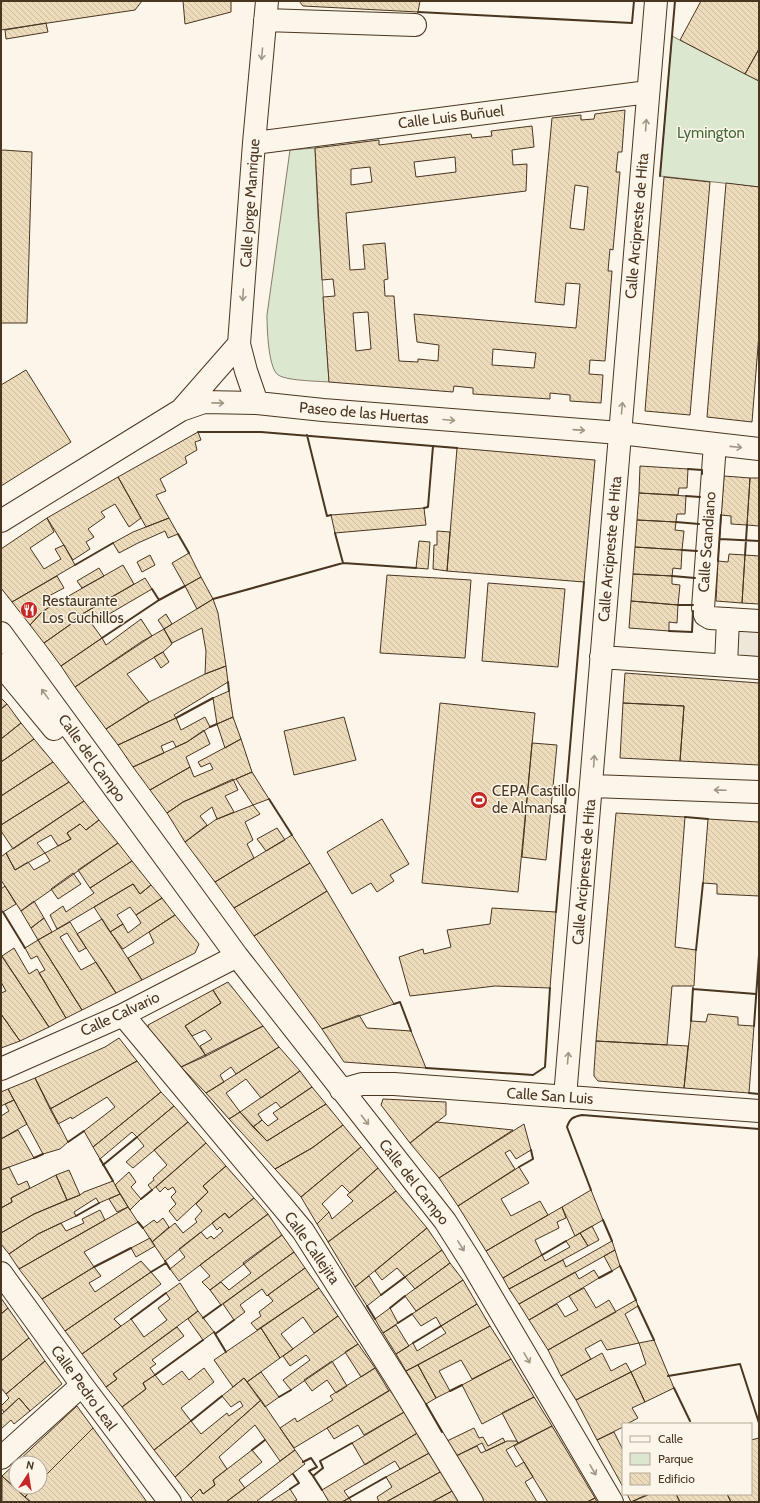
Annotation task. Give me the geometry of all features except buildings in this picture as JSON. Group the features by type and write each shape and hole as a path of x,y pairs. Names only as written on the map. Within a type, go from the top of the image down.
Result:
{"street":[{"name":"Calle Arcipreste de Hita","path":"565,1097 656,1"},
{"path":"266,10 415,25"},
{"name":"Calle Jorge Manrique","path":"257,403 251,390 239,344 254,143 266,10"},
{"name":"Calle Luis Buñuel","path":"254,143 648,92"},
{"path":"181,410 239,344"},
{"name":"Paseo de las Huertas","path":"1,521 181,410 204,402 257,403 331,411 620,433 759,449"},
{"name":"Calle Scandiano","path":"715,444 703,608 705,615 710,618 759,621"},
{"path":"726,665 728,619"},
{"name":"Calle del Campo","path":"1,633 237,956 445,1221 471,1262 612,1502"},
{"path":"601,657 759,668"},
{"name":"Calle del Campo","path":"1,665 183,884"},
{"path":"592,786 759,792"},
{"name":"Calle Calvario","path":"1,1069 123,1015 237,956"},
{"name":"Calle Callejita","path":"123,1015 303,1231 400,1384 472,1502"},
{"name":"Calle San Luis","path":"341,1090 362,1084 394,1084 759,1111"},
{"name":"Calle Pedro Leal","path":"1,1273 82,1385 170,1502"},
{"path":"1,1458 82,1385"}],"green space":[{"name":"Lymington","path":"672,36 759,81 759,187 660,176"},
{"path":"315,148 329,382 287,378 277,374 270,355 268,337 267,315 290,150"}],"shaded area":[{"path":"728,619 759,621 759,668 726,665"}],"wall":[{"path":"418,12 632,23 634,1"},
{"path":"660,176 675,1"},
{"path":"198,432 261,432 457,448"},
{"path":"307,435 327,516 331,515"},
{"path":"424,508 428,507 433,446"},
{"path":"688,469 702,470 702,474"},
{"path":"686,496 700,497"},
{"path":"718,561 721,515"},
{"path":"676,522 699,524"},
{"path":"745,555 747,525"},
{"path":"335,533 343,563"},
{"path":"178,534 189,553"},
{"path":"720,539 759,541"},
{"path":"75,565 113,543"},
{"path":"682,550 697,551"},
{"path":"213,599 343,563 416,568"},
{"path":"672,576 695,578"},
{"path":"556,912 584,582"},
{"path":"152,589 159,600 185,586"},
{"path":"102,638 159,600"},
{"path":"678,605 693,605"},
{"path":"669,631 692,632 693,611"},
{"path":"228,682 229,691"},
{"path":"176,718 213,698"},
{"path":"210,727 217,724"},
{"path":"269,799 292,835"},
{"path":"685,817 708,819"},
{"path":"696,950 703,883"},
{"path":"3,912 25,948"},
{"path":"754,1026 759,955"},
{"path":"426,1068 533,1075 545,1067 550,988"},
{"path":"691,1021 693,988"},
{"path":"693,989 756,994"},
{"path":"394,1004 400,1002 411,1031"},
{"path":"749,1093 759,1094"},
{"path":"591,1190 567,1127 572,1118 576,1116 582,1115 759,1129"},
{"path":"68,1142 84,1131"},
{"path":"103,1165 137,1137"},
{"path":"519,1167 533,1159 531,1150"},
{"path":"34,1158 43,1154"},
{"path":"100,1159 113,1181"},
{"path":"141,1199 152,1190"},
{"path":"76,1216 99,1203"},
{"path":"603,1220 612,1241"},
{"path":"138,1222 143,1228"},
{"path":"542,1255 566,1241"},
{"path":"94,1267 131,1248"},
{"path":"165,1261 170,1269"},
{"path":"151,1272 166,1263"},
{"path":"620,1266 636,1300"},
{"path":"599,1278 612,1271"},
{"path":"381,1295 405,1277"},
{"path":"131,1319 166,1293"},
{"path":"390,1308 405,1296"},
{"path":"203,1318 221,1305"},
{"path":"367,1306 375,1319"},
{"path":"638,1306 654,1340"},
{"path":"398,1323 412,1314"},
{"path":"215,1334 234,1320"},
{"path":"413,1343 441,1326"},
{"path":"214,1332 226,1352"},
{"path":"155,1375 203,1340"},
{"path":"668,1376 740,1364 759,1423"},
{"path":"450,1391 462,1385"},
{"path":"674,1388 690,1421"},
{"path":"279,1397 291,1390"},
{"path":"191,1421 222,1396"},
{"path":"426,1404 442,1432"},
{"path":"252,1450 265,1440"},
{"path":"322,1490 313,1476 323,1468 320,1461 352,1443"},
{"path":"303,1462 311,1458 317,1467 309,1471 313,1476"},
{"path":"290,1489 299,1483 293,1474"},
{"path":"349,1498 386,1477"}],"place":[{"name":"Restaurante Los Cuchillos","path":"29,610"},
{"name":"CEPA Castillo de Almansa","path":"479,800"}]}
